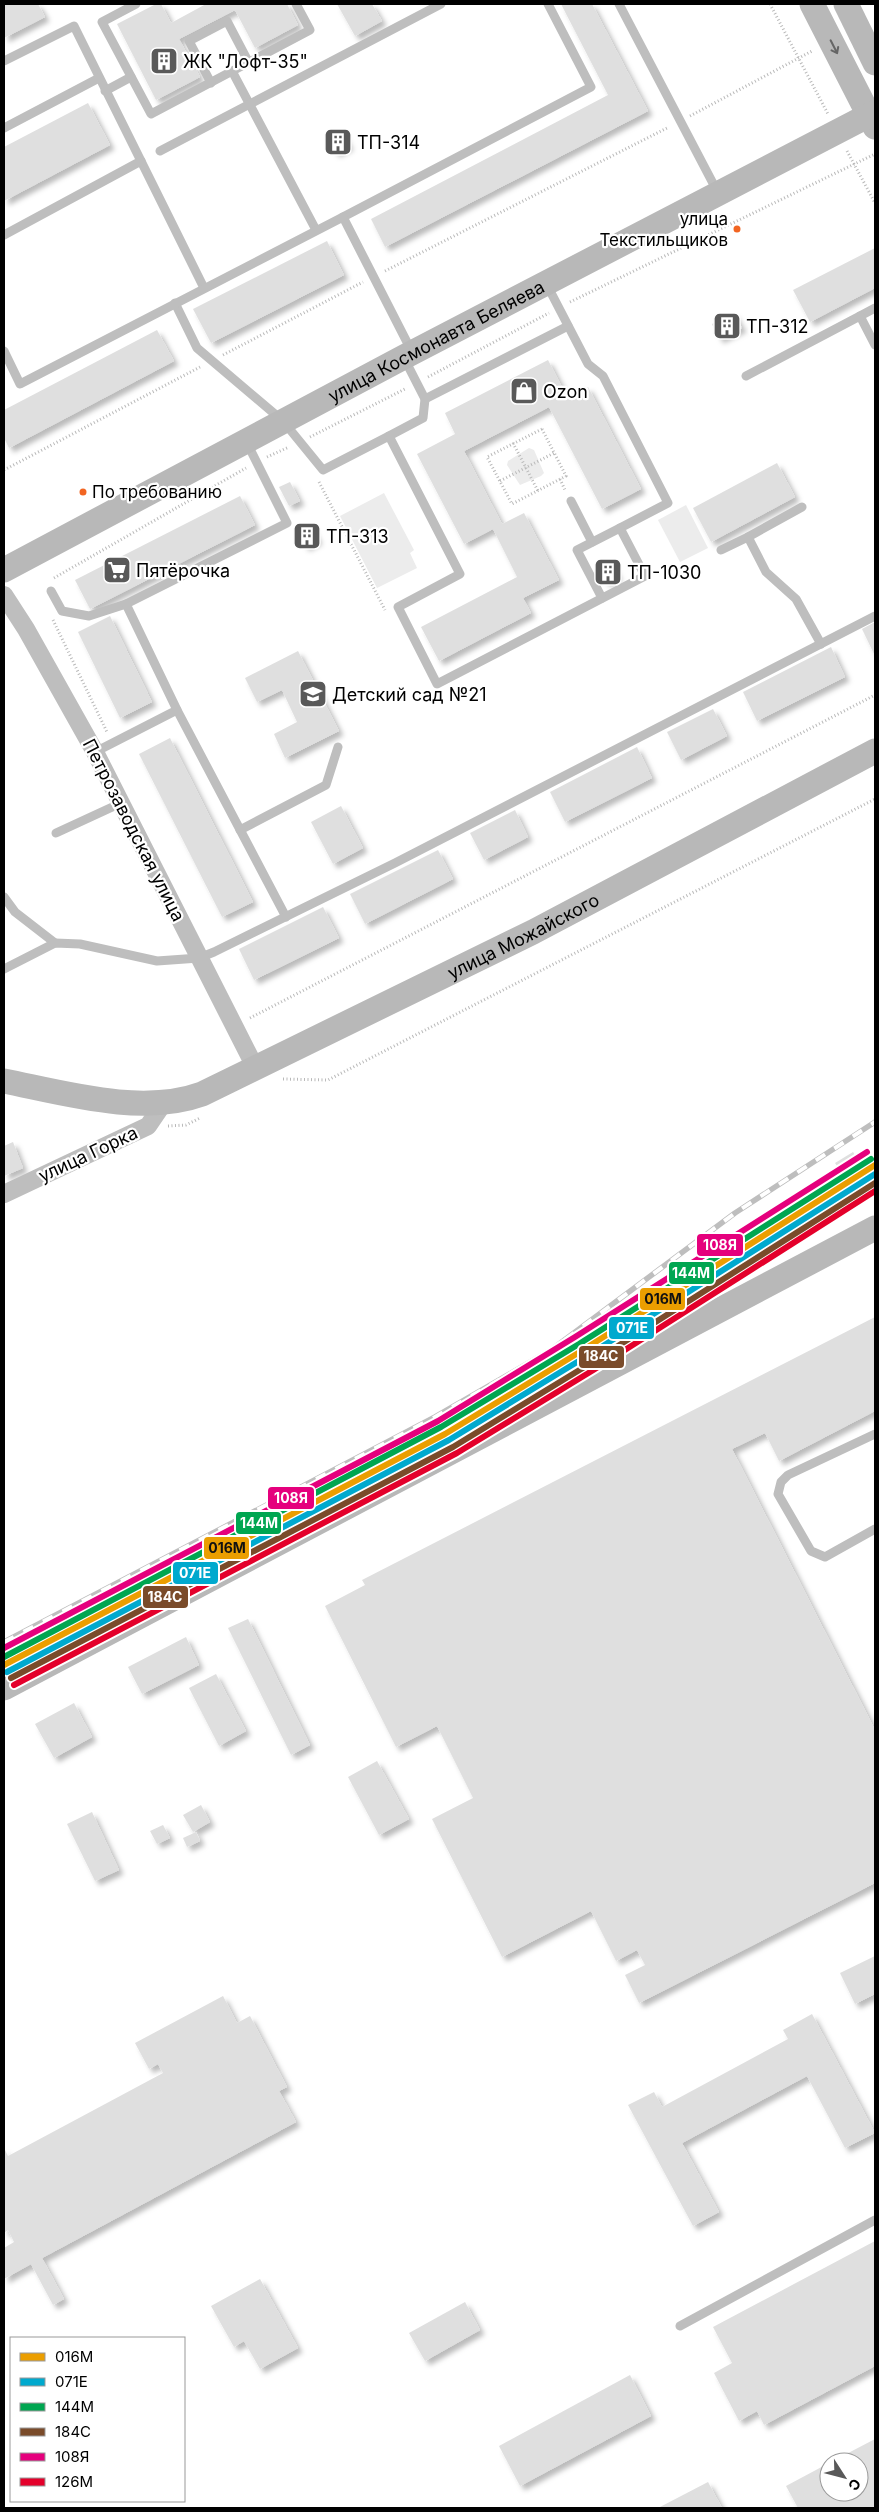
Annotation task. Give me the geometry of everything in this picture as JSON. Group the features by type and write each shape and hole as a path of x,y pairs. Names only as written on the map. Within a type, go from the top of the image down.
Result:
{"street":[{"path":"812,4 873,118"},
{"path":"846,4 875,63"},
{"name":"улица Космонавта Беляева","path":"4,570 283,420 837,132 873,118"},
{"name":"Петрозаводская улица","path":"4,595 26,629 95,752 199,958 265,1076"},
{"name":"улица Можайского","path":"4,1081 92,1098 163,1104 183,1101 265,1076 875,751"},
{"name":"улица Горка","path":"4,1194 148,1126 163,1104"},
{"path":"4,1688 875,1228"}],"lane":[{"path":"136,4 102,22 151,114 310,30 296,4"},
{"path":"160,151 441,4"},
{"path":"4,351 20,384 591,87 548,4"},
{"path":"619,4 718,194"},
{"path":"211,83 189,41 196,37 227,21 248,63"},
{"path":"4,61 74,26 98,78 204,288"},
{"path":"232,71 316,230"},
{"path":"105,91 131,77"},
{"path":"4,128 98,78"},
{"path":"4,235 141,160"},
{"path":"175,303 197,348 283,420 323,470 423,418 425,400 408,355 373,276 342,217"},
{"path":"546,284 588,364 603,376 668,502 577,550 602,598"},
{"path":"746,376 875,308"},
{"path":"860,316 875,345"},
{"path":"425,400 568,326"},
{"path":"388,436 460,574 398,607 437,684 645,576 620,528"},
{"path":"48,587 62,611 89,616 126,604 287,523 246,441"},
{"path":"571,500 592,542"},
{"path":"721,550 802,507"},
{"path":"748,537 766,572 796,598 820,644"},
{"path":"126,604 177,710 286,916"},
{"path":"4,970 55,943 80,944 157,961 199,958 286,916 875,616"},
{"path":"95,752 177,710"},
{"path":"240,830 326,785 338,748"},
{"path":"56,833 121,803"},
{"path":"4,897 14,912 55,943"},
{"path":"875,1434 788,1475 781,1482 778,1494 811,1551 816,1555 825,1556 875,1529"},
{"path":"680,2326 875,2220"}],"path":[{"path":"770,4 875,203"},
{"path":"4,470 373,276 680,122 831,41"},
{"path":"48,587 256,463 417,383 559,308 875,154"},
{"path":"542,428 566,476 512,504 487,457 513,443 542,428"},
{"path":"513,443 538,491"},
{"path":"500,481 554,453"},
{"path":"323,470 315,475 386,613"},
{"path":"49,614 112,743"},
{"path":"245,1010 249,1019 875,695"},
{"path":"265,1076 283,1079 328,1080 875,799"},
{"path":"148,1126 186,1125 203,1117"}],"shaded area":[{"path":"529,448 534,450 544,473 520,485 507,465 508,461"},
{"path":"384,493 414,550 410,553 417,568 377,588 340,516"},
{"path":"686,505 708,548 680,562 658,520"}],"building":[{"path":"4,4 38,4 45,17 4,38"},
{"name":"ЖК \"Лофт-35\"","path":"156,4 161,4 171,23 206,4 287,4 298,25 255,48 235,10 179,39 200,77 156,100 117,24"},
{"path":"337,4 372,4 382,21 355,36"},
{"path":"561,4 592,4 648,111 385,247 371,219 608,95"},
{"path":"88,103 110,145 4,201 4,147"},
{"name":"ТП-314","path":"342,132 349,146 335,153 328,138"},
{"path":"327,241 344,275 211,343 193,309"},
{"path":"875,248 875,288 810,322 793,290"},
{"name":"ТП-312","path":"734,313 742,328 719,339 712,324"},
{"path":"157,330 174,361 9,448 4,438 4,410"},
{"path":"548,360 567,397 588,387 641,489 602,509 549,407 464,451 502,524 524,513 559,580 523,598 531,613 439,661 421,627 517,577 493,529 464,544 417,454 455,434 445,413"},
{"path":"777,463 795,497 711,542 693,508"},
{"path":"290,482 300,501 289,506 279,487"},
{"path":"240,496 255,525 90,609 75,580"},
{"name":"ТП-313","path":"310,525 318,540 305,547 297,532"},
{"name":"ТП-1030","path":"610,562 618,576 606,583 598,569"},
{"path":"110,616 152,702 120,718 78,632"},
{"path":"875,622 875,656 862,629"},
{"path":"831,647 845,677 757,721 743,692"},
{"path":"298,651 339,731 285,758 274,734 297,722 282,690 257,702 245,678"},
{"path":"713,709 727,736 681,760 667,732"},
{"path":"170,738 253,902 222,917 139,754"},
{"path":"637,747 652,778 565,822 550,792"},
{"path":"341,806 363,848 333,864 311,822"},
{"path":"515,810 528,837 484,860 470,833"},
{"path":"438,850 453,879 365,924 350,894"},
{"path":"323,907 339,938 254,980 239,949"},
{"path":"13,1142 23,1168 4,1176 4,1146"},
{"path":"853,1152 857,1158 839,1169 835,1163"},
{"path":"875,1317 875,1411 779,1461 765,1433 732,1449 875,1730 875,1883 639,2003 625,1975 645,1965 637,1950 616,1961 591,1911 502,1957 432,1819 473,1798 437,1726 396,1747 325,1606 365,1585 362,1580"},
{"path":"248,1619 310,1745 291,1755 228,1628"},
{"path":"186,1637 199,1665 142,1694 128,1667"},
{"path":"216,1674 246,1731 219,1746 189,1688"},
{"path":"74,1703 92,1737 54,1758 35,1724"},
{"path":"377,1761 409,1819 379,1835 348,1777"},
{"path":"201,1805 210,1822 193,1832 183,1815"},
{"path":"92,1812 119,1870 95,1881 67,1824"},
{"path":"163,1825 170,1838 157,1844 150,1831"},
{"path":"196,1832 200,1841 187,1847 183,1838"},
{"path":"875,1956 875,1994 855,2004 840,1973"},
{"path":"223,1996 237,2023 250,2016 287,2087 279,2091 296,2122 42,2258 64,2299 53,2305 31,2264 4,2279 4,2248 14,2242 8,2230 4,2233 4,2148 8,2156 163,2073 158,2064 149,2069 135,2043"},
{"path":"812,2014 875,2133 845,2148 807,2076 682,2143 719,2212 693,2226 628,2105 654,2092 662,2107 788,2039 783,2030"},
{"path":"875,2241 875,2366 764,2425 757,2411 739,2421 714,2373 732,2363 713,2327"},
{"path":"260,2279 298,2348 260,2369 244,2341 234,2347 211,2306"},
{"path":"465,2302 480,2330 425,2361 409,2333"},
{"path":"630,2375 651,2416 520,2486 499,2446"},
{"path":"875,2439 875,2508 798,2508 786,2486 819,2468 819,2502 869,2502 869,2452 850,2452"},
{"path":"708,2482 722,2508 658,2508"}],"railway":[{"path":"4,1642 435,1417 551,1350 735,1213 875,1122"}],"transit line":[{"name":"108Я","path":"4,1648 438,1421 575,1337 867,1152"},
{"name":"144М","path":"4,1657 441,1427 579,1344 871,1159"},
{"name":"016М","path":"4,1665 445,1434 583,1350 875,1165"},
{"name":"071Е","path":"7,1672 449,1440 587,1356 875,1174"},
{"name":"184С","path":"11,1678 453,1447 591,1363 875,1183"},
{"name":"126М","path":"14,1685 457,1453 595,1369 875,1191"}],"place":[{"name":"ЖК \"Лофт-35\"","path":"164,61"},
{"name":"ТП-314","path":"338,142"},
{"name":"улица Текстильщиков","path":"737,229"},
{"name":"ТП-312","path":"727,326"},
{"name":"Ozon","path":"524,391"},
{"name":"По требованию","path":"83,492"},
{"name":"ТП-313","path":"307,536"},
{"name":"Пятёрочка","path":"117,570"},
{"name":"ТП-1030","path":"608,572"},
{"name":"Детский сад №21","path":"313,694"}]}
